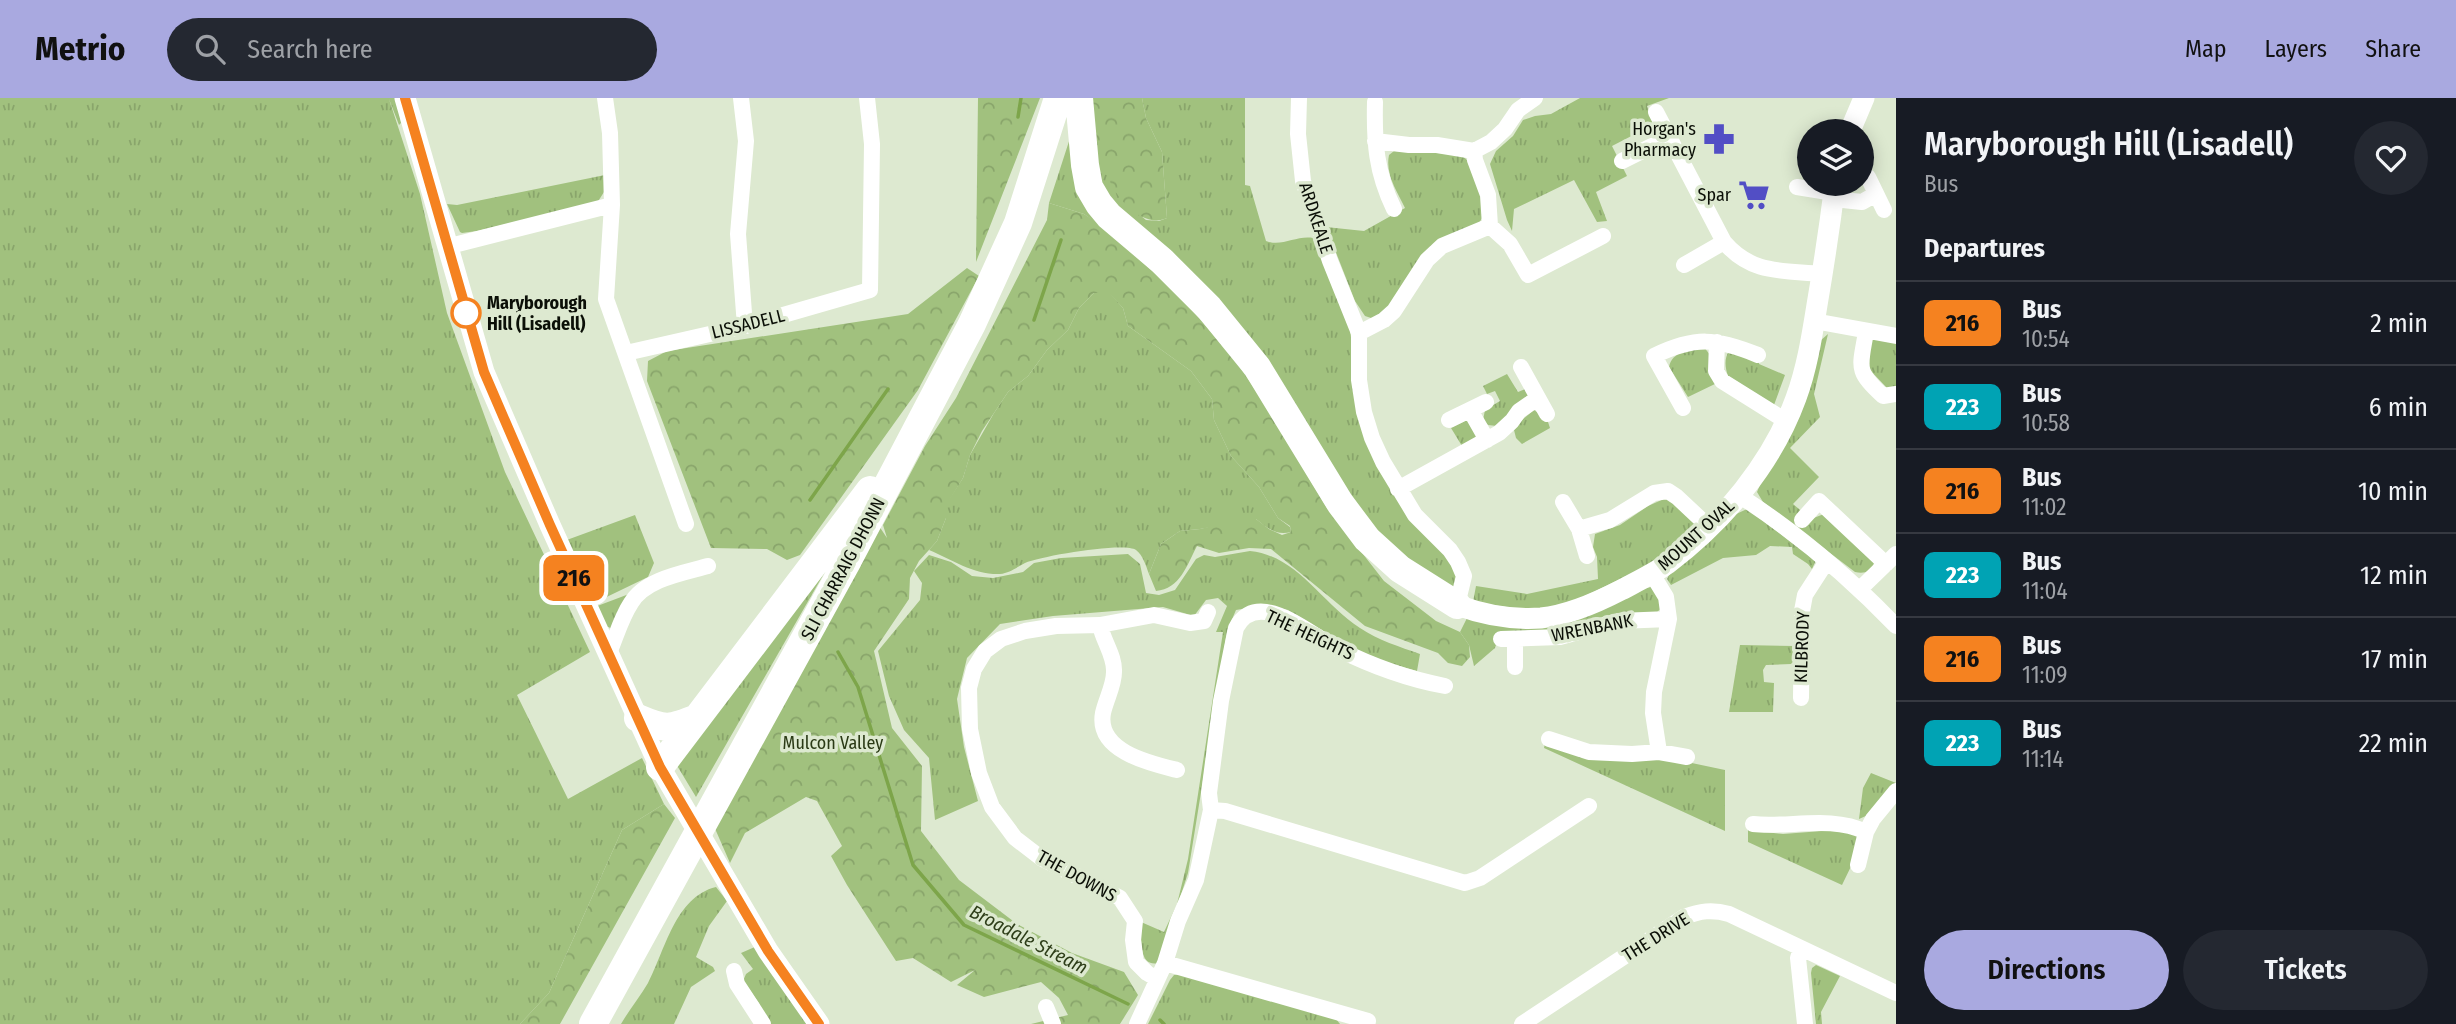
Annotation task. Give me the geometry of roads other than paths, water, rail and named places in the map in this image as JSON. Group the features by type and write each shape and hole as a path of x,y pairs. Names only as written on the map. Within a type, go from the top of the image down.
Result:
{"highway":[{"name":"SLI CHARRAIG DHONN","path":"593,1024 847,562 972,324 1018,223 1058,98"},
{"path":"1079,98 1089,187 1099,204 1209,308 1256,367 1340,503 1367,539 1401,569 1457,605"},
{"path":"660,767 921,422"},
{"path":"638,718 660,727 674,727 697,718"}],"street":[{"path":"405,98 484,372 638,718 660,767 723,875 768,951 819,1024"},
{"path":"605,98 610,133 612,205 606,299 686,524"},
{"path":"741,98 746,141 738,234 745,326"},
{"name":"LISSADELL","path":"626,352 745,326 870,290 872,144 867,98"},
{"name":"ARDKEALE","path":"1299,98 1298,134 1303,181 1329,261 1359,333 1358,354 1364,412 1372,438 1398,489 1415,515 1450,550 1458,562 1464,576 1457,605"},
{"path":"1375,141 1456,147 1474,151 1505,130 1518,110 1535,98"},
{"path":"1855,119 1864,98"},
{"path":"1375,102 1377,163 1382,185 1394,209"},
{"path":"1656,112 1724,242 1737,257 1768,270 1822,274"},
{"path":"1622,161 1668,138"},
{"path":"1474,151 1488,195 1490,226 1510,244 1528,275 1602,236"},
{"path":"1874,188 1884,210"},
{"name":"MOUNT OVAL","path":"1457,605 1504,617 1541,618 1572,611 1606,597 1666,565 1710,528 1740,496 1770,452 1786,421 1808,359 1833,196"},
{"path":"1845,196 1862,202 1873,196"},
{"path":"446,247 612,205"},
{"path":"1359,333 1384,320 1394,311 1427,260 1442,246 1490,226"},
{"path":"1684,265 1724,242"},
{"path":"1814,321 1896,336"},
{"path":"1866,332 1860,366 1864,378 1883,396 1896,394"},
{"path":"1683,408 1651,351 1698,341 1735,346 1758,355"},
{"path":"1717,342 1716,371 1722,381 1786,421"},
{"path":"1521,367 1547,414"},
{"path":"1398,489 1499,433 1519,411 1538,398"},
{"path":"1449,420 1486,402"},
{"path":"1470,410 1487,440"},
{"path":"1579,529 1610,520 1654,493 1668,491 1710,528"},
{"path":"1740,496 1780,523 1827,561 1860,589 1896,626"},
{"path":"1802,520 1819,501 1891,559 1860,589"},
{"path":"1563,502 1579,529 1587,556"},
{"name":"KILBRODY","path":"1801,698 1802,611 1805,595 1827,561"},
{"path":"609,653 631,601 641,592 657,581 708,566"},
{"path":"1652,574 1666,597 1669,619 1654,692 1653,713 1659,752"},
{"name":"THE DOWNS","path":"1157,979 1136,962 1133,940 1135,921 1120,898 1041,858 1015,838 992,807 979,773 970,729 969,688 974,669 985,651 1001,639 1025,631 1056,626 1100,625 1154,615 1190,623 1204,621 1208,612"},
{"name":"THE HEIGHTS","path":"1138,1020 1165,963 1178,921 1196,880 1211,810 1209,793 1221,701 1236,628 1241,619 1249,614 1270,612 1338,649 1381,668 1446,686"},
{"name":"WRENBANK","path":"1515,667 1508,640 1560,637 1619,621 1669,619"},
{"path":"1100,625 1115,671 1102,715 1106,736 1124,751 1177,770"},
{"path":"1549,739 1589,752 1659,752 1687,757"},
{"path":"1858,865 1866,832 1896,791"},
{"path":"1211,810 1225,811 1465,883 1480,878 1589,806"},
{"path":"1753,824 1830,824 1858,828 1866,832"},
{"name":"THE DRIVE","path":"1522,1024 1684,917 1699,911 1717,910 1729,914 1896,993"},
{"path":"1801,948 1798,958 1805,1024"},
{"path":"1165,963 1368,1021"},
{"path":"734,971 737,984 763,1024"},
{"path":"1046,1007 1053,1024"}],"waterway":[{"path":"1018,117 1021,98"},
{"path":"1034,320 1061,240"},
{"path":"810,500 888,389"},
{"name":"Broadale Stream","path":"838,652 858,687 913,865 964,925 1128,1004"},
{"name":"Broadale Stream","path":"1160,1020 1164,1024"}],"place":[{"name":"Horgan's Pharmacy","path":"1719,139"},
{"name":"Spar","path":"1754,195"},
{"name":"Maryborough Hill (Lisadell)","path":"466,313"}],"park label":[{"name":"Mulcon Valley","path":"833,743"}]}
